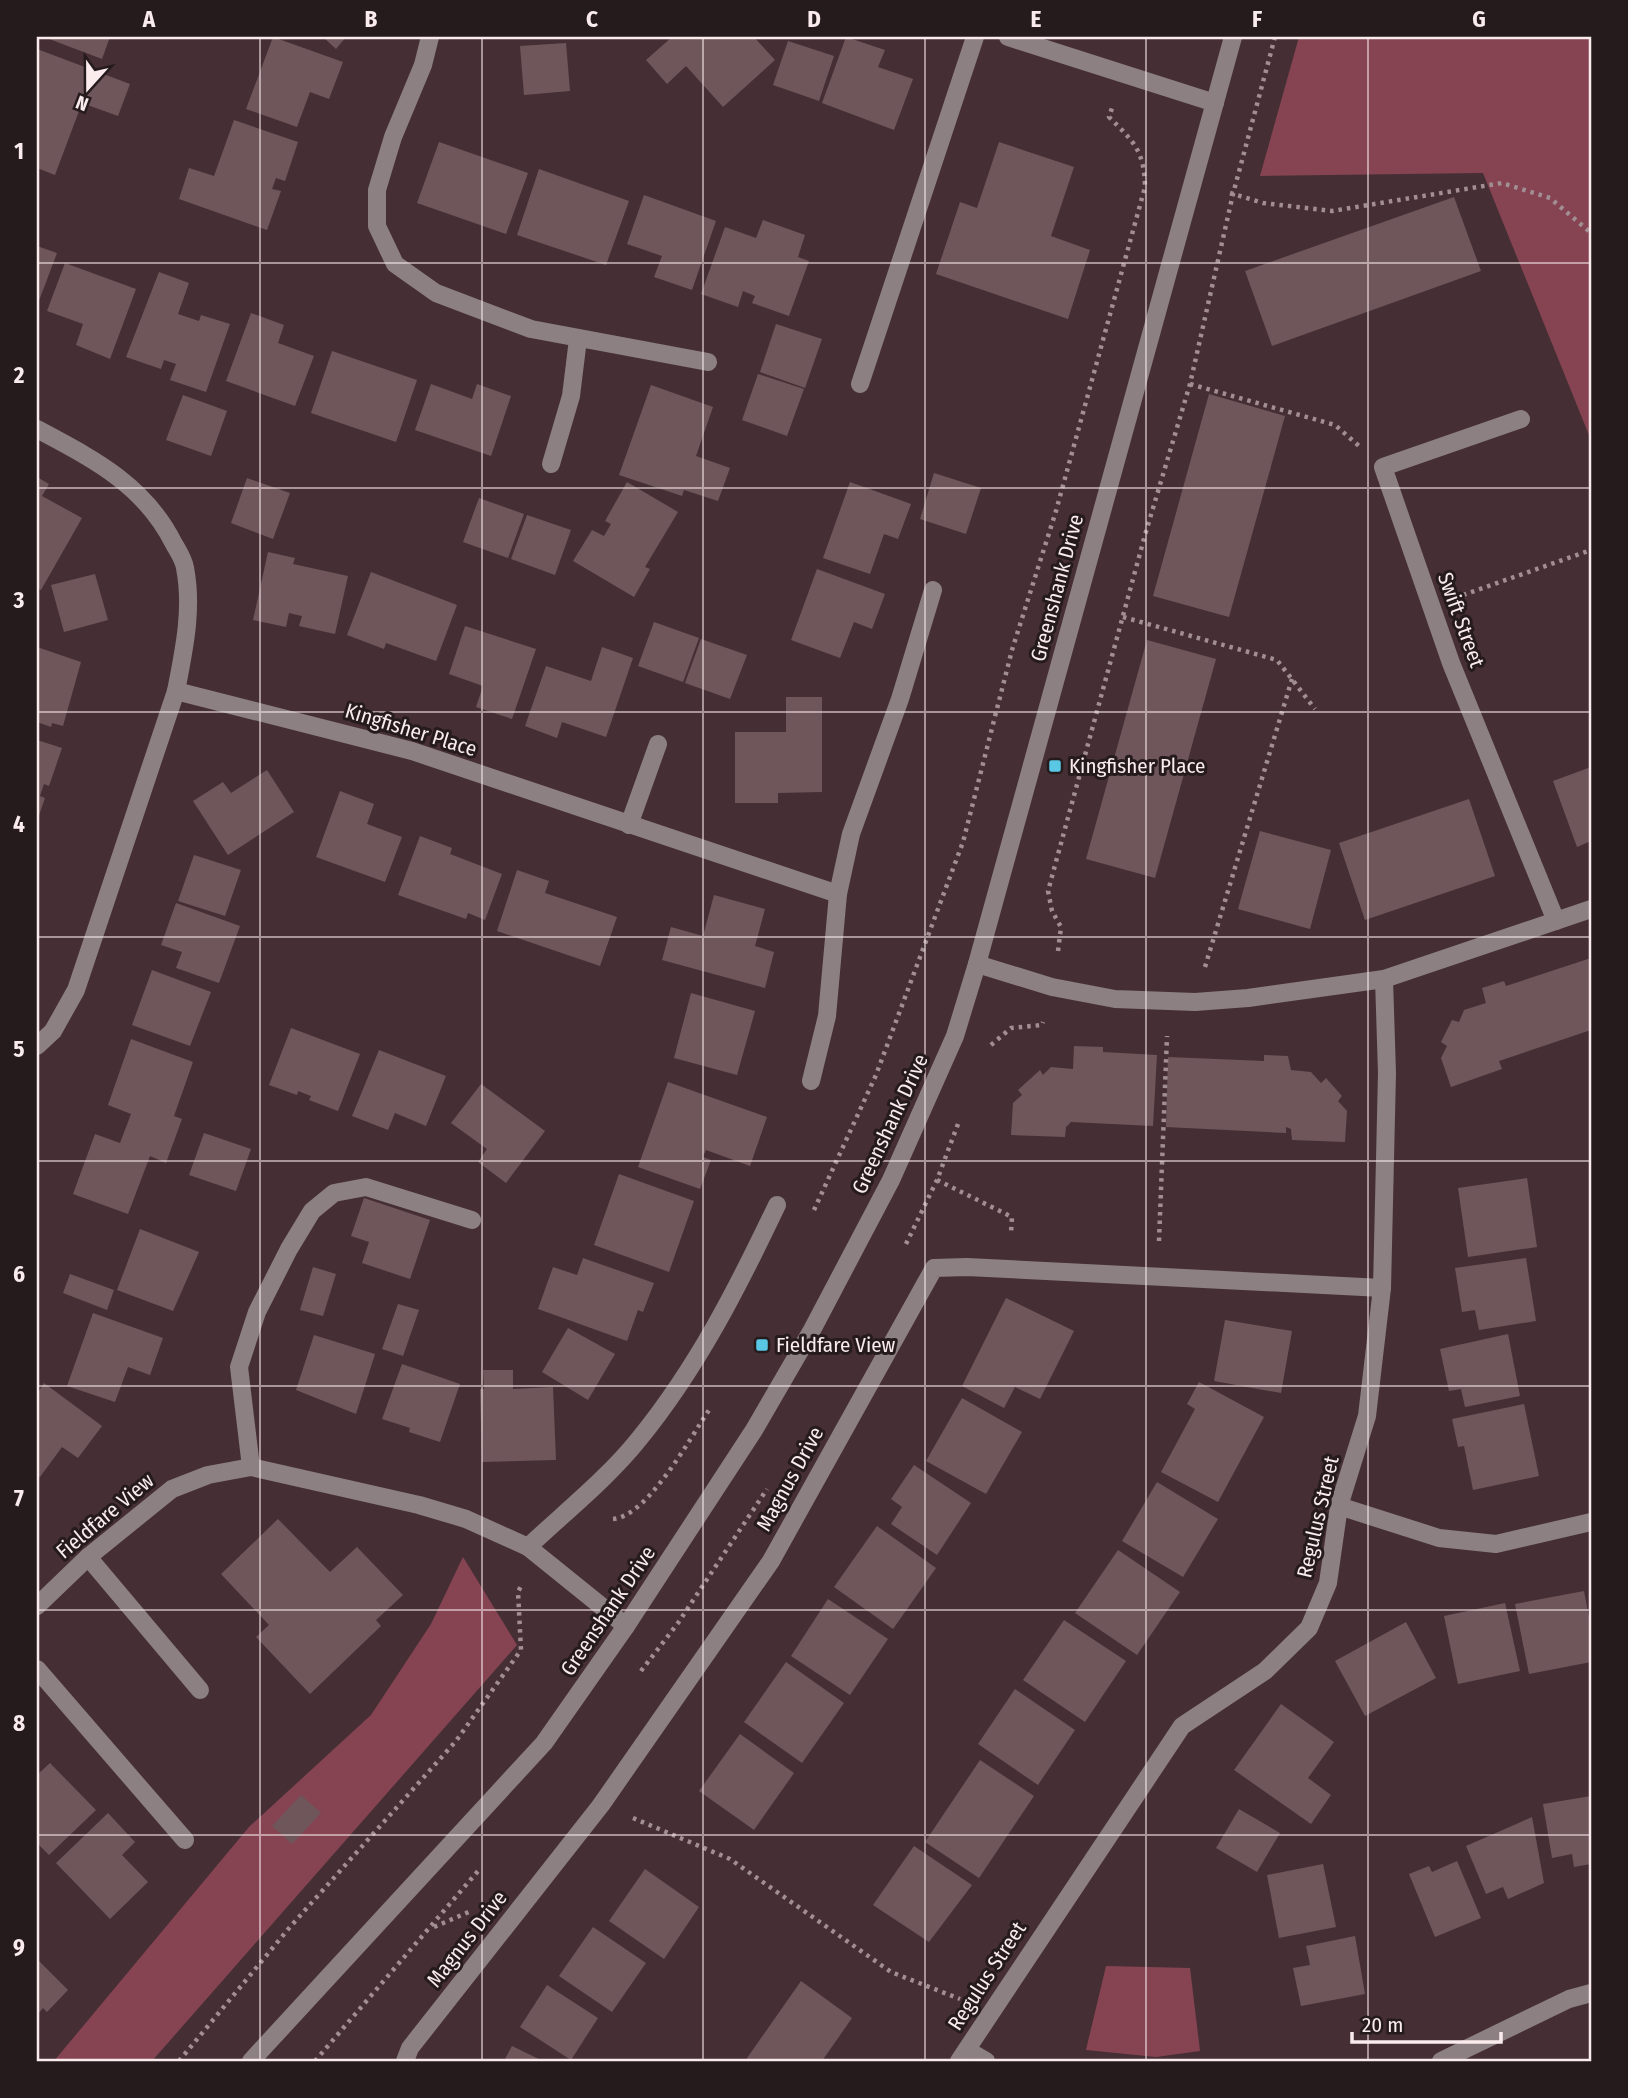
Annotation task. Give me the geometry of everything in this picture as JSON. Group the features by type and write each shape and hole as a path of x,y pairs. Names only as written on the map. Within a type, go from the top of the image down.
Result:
{"street":[{"path":"430,37 423,65 393,136 377,190 377,226 395,264 436,293 531,329 578,340 658,351 708,362"},
{"path":"860,384 975,37"},
{"path":"1008,37 1214,103"},
{"name":"Greenshank Drive","path":"251,2061 544,1743 626,1626 754,1430 812,1331 891,1180 955,1036 977,964 1233,37"},
{"path":"551,464 571,396 578,340"},
{"path":"1383,467 1521,419"},
{"path":"37,429 92,459 133,487 165,525 185,566 188,623 176,691 76,990 53,1031 37,1046"},
{"name":"Swift Street","path":"1383,467 1431,606 1556,921"},
{"path":"811,1081 827,1016 838,894 851,834 900,699 933,590"},
{"name":"Kingfisher Place","path":"176,691 412,751 838,894"},
{"path":"629,825 658,744"},
{"path":"977,964 1052,986 1115,999 1195,1002 1248,998 1384,979 1591,909"},
{"name":"Regulus Street","path":"963,2055 990,2010 1182,1726 1265,1671 1309,1628 1328,1583 1339,1506 1367,1416 1382,1288 1387,1073 1384,979"},
{"path":"251,1467 239,1367 257,1312 289,1249 312,1212 334,1193 366,1187 472,1220"},
{"path":"528,1547 638,1441 664,1406 734,1296 777,1205"},
{"name":"Magnus Drive","path":"405,2061 410,2048 601,1805 771,1561 934,1268 1010,1269 1382,1288"},
{"name":"Fieldfare View","path":"37,1606 89,1557 172,1489 208,1475 251,1467 419,1505 466,1519 528,1547 626,1626"},
{"path":"1339,1506 1439,1538 1496,1544 1591,1522"},
{"path":"89,1557 201,1690"},
{"path":"37,1669 185,1840"},
{"path":"1441,2061 1569,1999 1591,1993"},
{"path":"963,2055 986,2061"}],"path":[{"path":"1191,183 1263,203 1332,211 1502,183 1550,198 1591,233"},
{"path":"1190,384 1335,425 1383,467"},
{"path":"1431,606 1591,551"},
{"path":"1123,617 1277,660 1315,709"},
{"path":"1195,1002 1292,679"},
{"path":"1157,1276 1169,1001"},
{"path":"937,1180 1012,1217 1010,1269"},
{"path":"601,1805 730,1859 891,1972 990,2010"}],"shaded area":[{"path":"1299,37 1591,37 1591,440 1483,173 1260,176"},
{"path":"463,1557 517,1645 152,2061 54,2061 249,1827 371,1715 431,1624"},
{"path":"1106,1966 1190,1968 1200,2051 1156,2057 1086,2050"}],"building":[{"path":"44,37 110,37 102,59"},
{"path":"273,37 343,62 329,99 310,92 297,127 246,109"},
{"path":"323,37 346,37 336,49"},
{"path":"672,37 754,37 775,60 723,107 686,66 667,84 646,60"},
{"path":"846,37 885,50 878,67 913,79 894,130 822,103"},
{"path":"788,41 834,56 819,101 773,85"},
{"path":"566,43 570,91 524,95 520,46"},
{"path":"37,49 130,84 118,116 82,103 55,175 37,168"},
{"path":"234,120 298,142 285,181 276,178 272,189 281,191 267,230 179,199 189,168 214,176"},
{"path":"439,142 528,173 506,234 417,203"},
{"path":"999,142 1074,167 1051,236 1090,250 1068,319 936,274 960,202 977,208"},
{"path":"539,169 629,201 606,265 517,235"},
{"path":"644,195 716,221 692,290 654,277 662,256 627,244"},
{"path":"1454,197 1481,271 1272,346 1245,271"},
{"path":"763,220 805,235 798,257 809,261 789,316 752,303 755,296 743,291 738,307 701,294 725,227 756,238"},
{"path":"37,246 57,253 37,306"},
{"path":"65,263 136,289 110,359 76,345 83,324 47,311"},
{"path":"159,272 189,283 178,314 199,321 201,315 230,324 206,392 170,380 176,364 164,360 161,369 126,357"},
{"path":"251,313 284,325 278,343 314,356 295,406 226,381"},
{"path":"776,324 822,339 805,388 760,372"},
{"path":"332,351 417,380 396,442 311,413"},
{"path":"758,374 804,389 787,436 742,420"},
{"path":"431,384 472,399 477,384 511,396 491,456 415,430"},
{"path":"651,385 713,407 696,456 730,468 718,501 684,490 682,496 619,475"},
{"path":"1209,394 1285,416 1229,617 1153,596"},
{"path":"183,395 227,411 211,456 166,440"},
{"path":"934,473 981,488 966,534 920,519"},
{"path":"37,477 49,484 42,496 82,518 41,590 37,588"},
{"path":"247,478 290,493 273,539 231,523"},
{"path":"627,482 678,512 645,567 650,569 634,597 573,561 592,530 604,536 611,524 605,521"},
{"path":"850,482 911,504 898,539 884,534 870,574 823,558"},
{"path":"479,498 524,514 508,558 463,542"},
{"path":"527,515 571,530 555,575 511,559"},
{"path":"268,552 295,558 293,564 348,576 335,634 299,626 302,616 289,613 286,627 253,620"},
{"path":"817,569 885,594 872,629 854,622 840,658 791,640"},
{"path":"371,572 457,605 436,661 386,643 384,649 347,635"},
{"path":"95,574 108,620 64,632 51,585"},
{"path":"654,622 699,638 683,682 638,666"},
{"path":"465,626 536,649 512,719 476,707 483,686 449,674"},
{"path":"701,639 747,655 730,699 685,683"},
{"path":"1147,640 1216,659 1155,878 1086,859"},
{"path":"37,647 81,662 63,726 52,723 51,727 37,722"},
{"path":"602,647 633,658 606,737 562,722 557,738 525,726 546,666 591,681"},
{"path":"786,697 822,697 822,792 778,793 778,803 735,803 735,732 786,732"},
{"path":"37,740 62,748 49,786 44,784 40,796 45,798 37,821"},
{"path":"1591,767 1591,841 1577,847 1553,781"},
{"path":"267,770 294,812 228,855 193,801 223,782 231,793"},
{"path":"340,791 374,804 367,824 402,837 385,882 316,857"},
{"path":"1469,799 1495,876 1365,920 1339,843"},
{"path":"1260,831 1331,850 1310,929 1238,909"},
{"path":"420,836 452,848 450,854 502,874 485,920 468,913 466,919 398,895"},
{"path":"194,855 241,870 225,916 178,901"},
{"path":"517,870 549,881 545,893 617,917 600,966 497,931"},
{"path":"714,895 765,909 755,946 774,952 765,988 662,960 671,927 703,936"},
{"path":"176,903 240,926 219,983 176,968 182,952 161,945"},
{"path":"1591,958 1591,1030 1499,1061 1502,1069 1451,1087 1441,1058 1447,1046 1441,1042 1452,1020 1459,1022 1464,1010 1486,1003 1482,988 1504,981 1506,986"},
{"path":"152,970 211,992 190,1046 132,1025"},
{"path":"691,993 755,1011 737,1075 674,1058"},
{"path":"291,1028 360,1054 338,1111 309,1100 311,1096 298,1091 297,1095 269,1085"},
{"path":"131,1039 193,1062 174,1116 182,1119 166,1163 150,1156 128,1214 73,1194 95,1134 120,1143 131,1114 108,1105"},
{"path":"1074,1046 1103,1047 1103,1052 1157,1055 1153,1126 1071,1122 1066,1127 1065,1137 1011,1135 1013,1103 1022,1095 1018,1090 1040,1070 1043,1075 1051,1067 1073,1069"},
{"path":"379,1050 446,1076 426,1126 395,1113 388,1130 352,1116"},
{"path":"1264,1055 1288,1056 1291,1070 1311,1072 1321,1083 1326,1078 1342,1096 1338,1101 1347,1111 1345,1142 1292,1140 1291,1129 1286,1127 1286,1133 1166,1127 1168,1057 1264,1061"},
{"path":"668,1082 767,1117 750,1166 706,1150 703,1157 711,1160 700,1189 638,1167"},
{"path":"481,1084 545,1131 506,1183 478,1162 487,1149 451,1123"},
{"path":"204,1133 251,1149 236,1191 189,1175"},
{"path":"619,1174 694,1201 669,1272 594,1245"},
{"path":"1527,1178 1537,1247 1468,1257 1458,1188"},
{"path":"364,1198 430,1220 410,1279 362,1263 369,1242 351,1236"},
{"path":"140,1229 199,1252 173,1311 117,1290"},
{"path":"583,1258 654,1283 643,1312 638,1310 627,1341 538,1309 553,1267 577,1275"},
{"path":"1526,1258 1536,1321 1479,1330 1475,1310 1462,1312 1455,1268"},
{"path":"313,1267 336,1274 323,1316 300,1310"},
{"path":"70,1274 114,1290 107,1310 63,1293"},
{"path":"1006,1298 1074,1331 1040,1399 1015,1387 1004,1408 962,1386"},
{"path":"398,1304 419,1310 403,1356 382,1349"},
{"path":"93,1313 163,1338 150,1375 128,1367 115,1402 67,1386"},
{"path":"1225,1320 1292,1331 1281,1393 1214,1381"},
{"path":"568,1328 615,1354 588,1400 542,1372"},
{"path":"1508,1334 1520,1396 1465,1407 1461,1389 1449,1391 1440,1349"},
{"path":"314,1335 375,1354 356,1414 296,1390"},
{"path":"402,1364 460,1384 440,1442 409,1432 410,1428 382,1419"},
{"path":"483,1370 513,1370 513,1389 553,1387 556,1460 482,1462 480,1389 484,1389"},
{"path":"1199,1382 1264,1417 1218,1502 1161,1472 1195,1409 1187,1404"},
{"path":"44,1383 102,1426 78,1458 62,1447 40,1477 37,1475 37,1394"},
{"path":"962,1398 1022,1432 986,1494 926,1461"},
{"path":"1524,1404 1539,1476 1473,1490 1464,1446 1458,1447 1452,1419"},
{"path":"914,1465 971,1503 937,1555 891,1524 902,1507 891,1499"},
{"path":"1157,1482 1218,1519 1183,1577 1122,1541"},
{"path":"278,1519 330,1572 357,1547 403,1595 376,1620 381,1626 310,1694 256,1637 269,1625 221,1574"},
{"path":"877,1526 936,1568 893,1629 834,1587"},
{"path":"1118,1550 1180,1592 1137,1655 1075,1613"},
{"path":"1584,1591 1591,1628 1591,1662 1529,1674 1515,1604"},
{"path":"828,1599 888,1639 850,1695 791,1656"},
{"path":"1505,1603 1520,1671 1458,1684 1444,1616"},
{"path":"1064,1620 1126,1661 1085,1722 1023,1680"},
{"path":"1406,1622 1436,1678 1365,1716 1335,1661"},
{"path":"786,1662 844,1703 802,1763 744,1722"},
{"path":"1015,1689 1075,1730 1038,1785 978,1744"},
{"path":"1281,1704 1334,1742 1308,1778 1331,1795 1311,1824 1234,1770"},
{"path":"740,1734 794,1773 754,1830 699,1791"},
{"path":"980,1760 1034,1796 979,1878 925,1842"},
{"path":"50,1763 96,1810 49,1855 37,1843 37,1775"},
{"path":"301,1795 321,1813 292,1844 272,1826"},
{"path":"1591,1796 1591,1864 1574,1867 1572,1854 1552,1858 1543,1804"},
{"path":"1239,1809 1280,1833 1257,1872 1216,1848"},
{"path":"108,1813 135,1842 122,1855 148,1882 110,1919 56,1863"},
{"path":"1532,1817 1544,1883 1508,1899 1503,1887 1486,1894 1466,1846"},
{"path":"914,1846 972,1885 929,1942 873,1905"},
{"path":"1457,1861 1481,1918 1435,1937 1409,1874 1429,1866 1432,1872"},
{"path":"1323,1864 1336,1927 1279,1938 1267,1875"},
{"path":"645,1869 699,1907 664,1959 609,1921"},
{"path":"593,1927 646,1963 612,2012 559,1976"},
{"path":"1355,1936 1365,1994 1301,2006 1293,1968 1310,1965 1306,1946"},
{"path":"37,1959 68,1990 47,2012 43,2008 37,2015"},
{"path":"801,1981 852,2018 822,2061 745,2061"},
{"path":"547,1985 598,2018 571,2060 520,2027"},
{"path":"512,2046 543,2061 504,2061"}],"place":[{"name":"Kingfisher Place","path":"1055,766"},
{"name":"Fieldfare View","path":"762,1345"}]}
